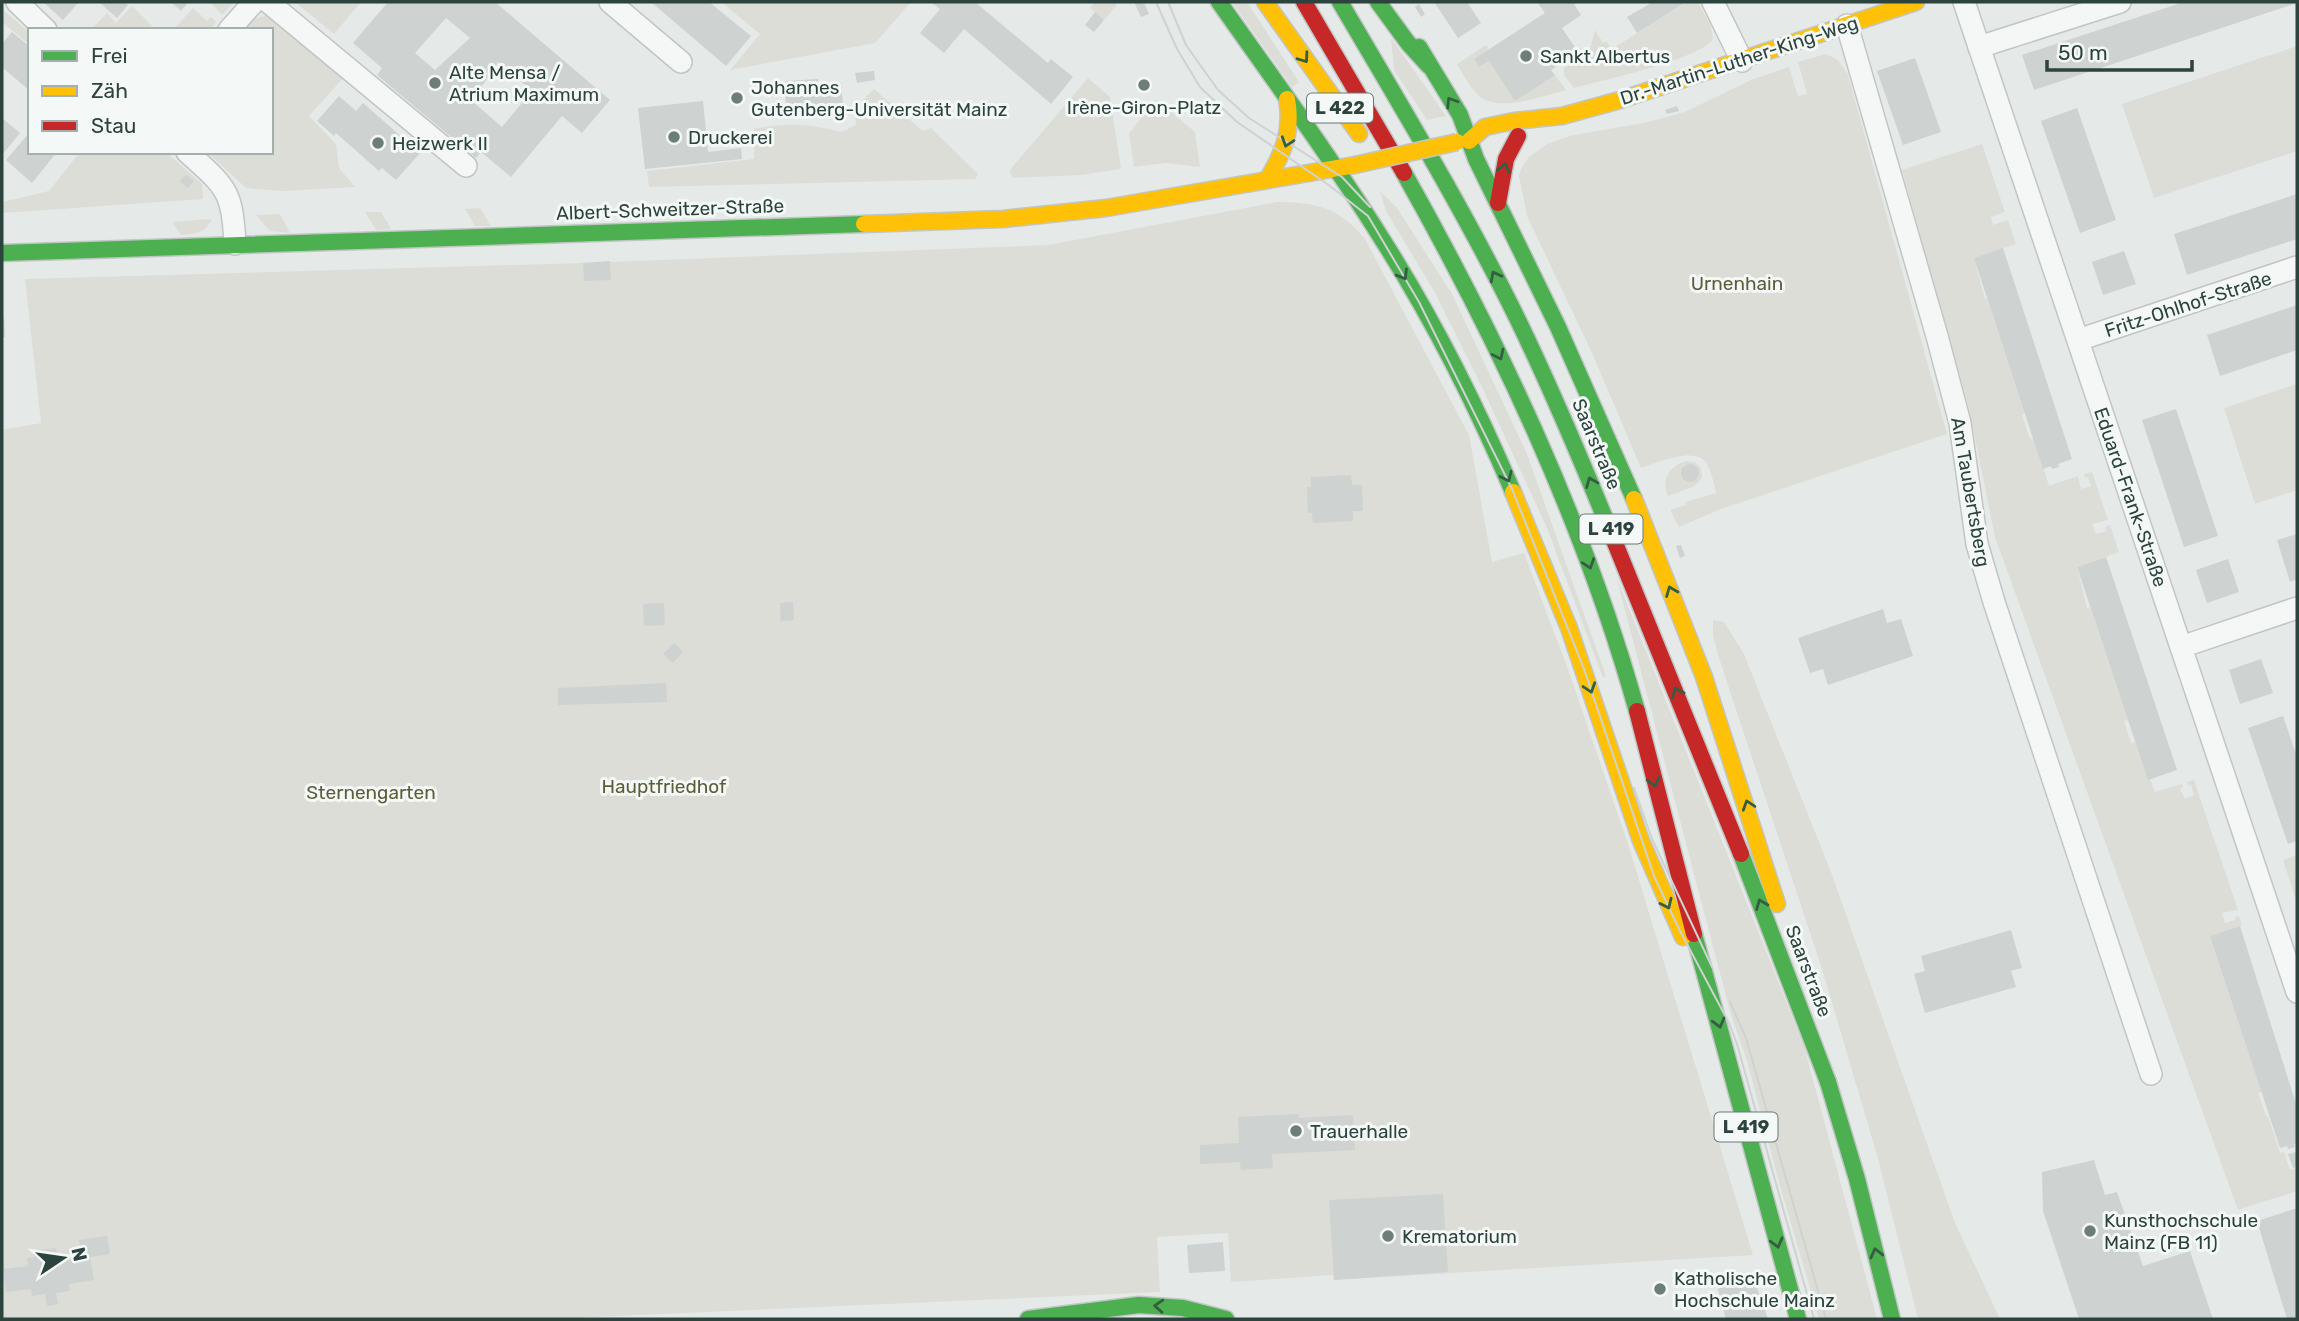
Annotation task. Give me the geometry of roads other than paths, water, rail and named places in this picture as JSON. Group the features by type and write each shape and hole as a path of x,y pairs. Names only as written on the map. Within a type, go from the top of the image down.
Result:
{"main road":[{"path":"1219,2 1368,216 1444,348 1512,489 1584,669 1654,876 1707,979"},
{"name":"L 422","path":"1265,2 1360,137 1422,208"},
{"name":"L 419","path":"1304,2 1352,79 1470,296 1524,406 1583,544 1616,644 1798,1319"},
{"name":"Saarstraße","path":"1339,2 1458,205 1517,318 1577,448 1764,912 1828,1082"},
{"path":"1378,2 1429,66"},
{"path":"1393,2 1429,66"},
{"name":"Dr.-Martin-Luther-King-Weg","path":"1463,141 1491,143 1518,136 1562,116 1665,87 1916,2"},
{"name":"Saarstraße","path":"1429,66 1460,117 1463,141 1499,203 1596,409 1676,603 1749,807 1857,1179 1892,1319"},
{"path":"1267,180 1282,155 1290,131 1287,99"},
{"name":"Dr.-Martin-Luther-King-Weg","path":"1463,141 1485,127 1562,116"},
{"path":"1499,203 1506,159 1518,136"},
{"name":"Albert-Schweitzer-Straße","path":"2,253 1003,219 1106,208 1355,165 1463,141"},
{"path":"1286,176 1321,189"},
{"path":"1338,198 1368,216"},
{"path":"1028,1319 1139,1305 1183,1308 1226,1319"}],"street":[{"path":"17,2 44,28"},
{"path":"231,28 254,2"},
{"path":"268,2 466,166"},
{"path":"610,2 681,62"},
{"path":"1713,2 1742,61"},
{"name":"Eduard-Frank-Straße","path":"1964,2 2181,647 2293,964 2297,992"},
{"path":"1979,47 2120,2"},
{"name":"Am Taubertsberg","path":"1847,25 1957,411 1977,544 2151,1074"},
{"path":"189,154 227,192 233,210 235,244"},
{"name":"Fritz-Ohlhof-Straße","path":"2078,340 2297,267"},
{"path":"2181,647 2297,608"}],"tram line":[{"path":"1156,2 1177,49 1200,87 1237,122 1330,186 1368,216 1419,302 1512,489 1584,669 1654,876 1729,1023 1814,1319"},
{"path":"1168,2 1186,45 1218,90 1249,118 1342,177 1370,207"},
{"path":"1634,788 1652,839 1712,967"},
{"path":"1730,1002 1746,1038 1826,1319"}],"place":[{"name":"Sankt Albertus","path":"1526,56"},
{"name":"Alte Mensa / Atrium Maximum","path":"435,83"},
{"name":"Irène-Giron-Platz","path":"1144,85"},
{"name":"Johannes Gutenberg-Universität Mainz","path":"737,98"},
{"name":"Druckerei","path":"674,137"},
{"name":"Heizwerk II","path":"378,143"},
{"name":"Trauerhalle","path":"1296,1131"},
{"name":"Kunsthochschule Mainz (FB 11)","path":"2090,1231"},
{"name":"Krematorium","path":"1388,1236"},
{"name":"Katholische Hochschule Mainz","path":"1660,1289"}],"park label":[{"name":"Urnenhain","path":"1737,283"},
{"name":"Hauptfriedhof","path":"664,786"},
{"name":"Sternengarten","path":"371,792"}]}
